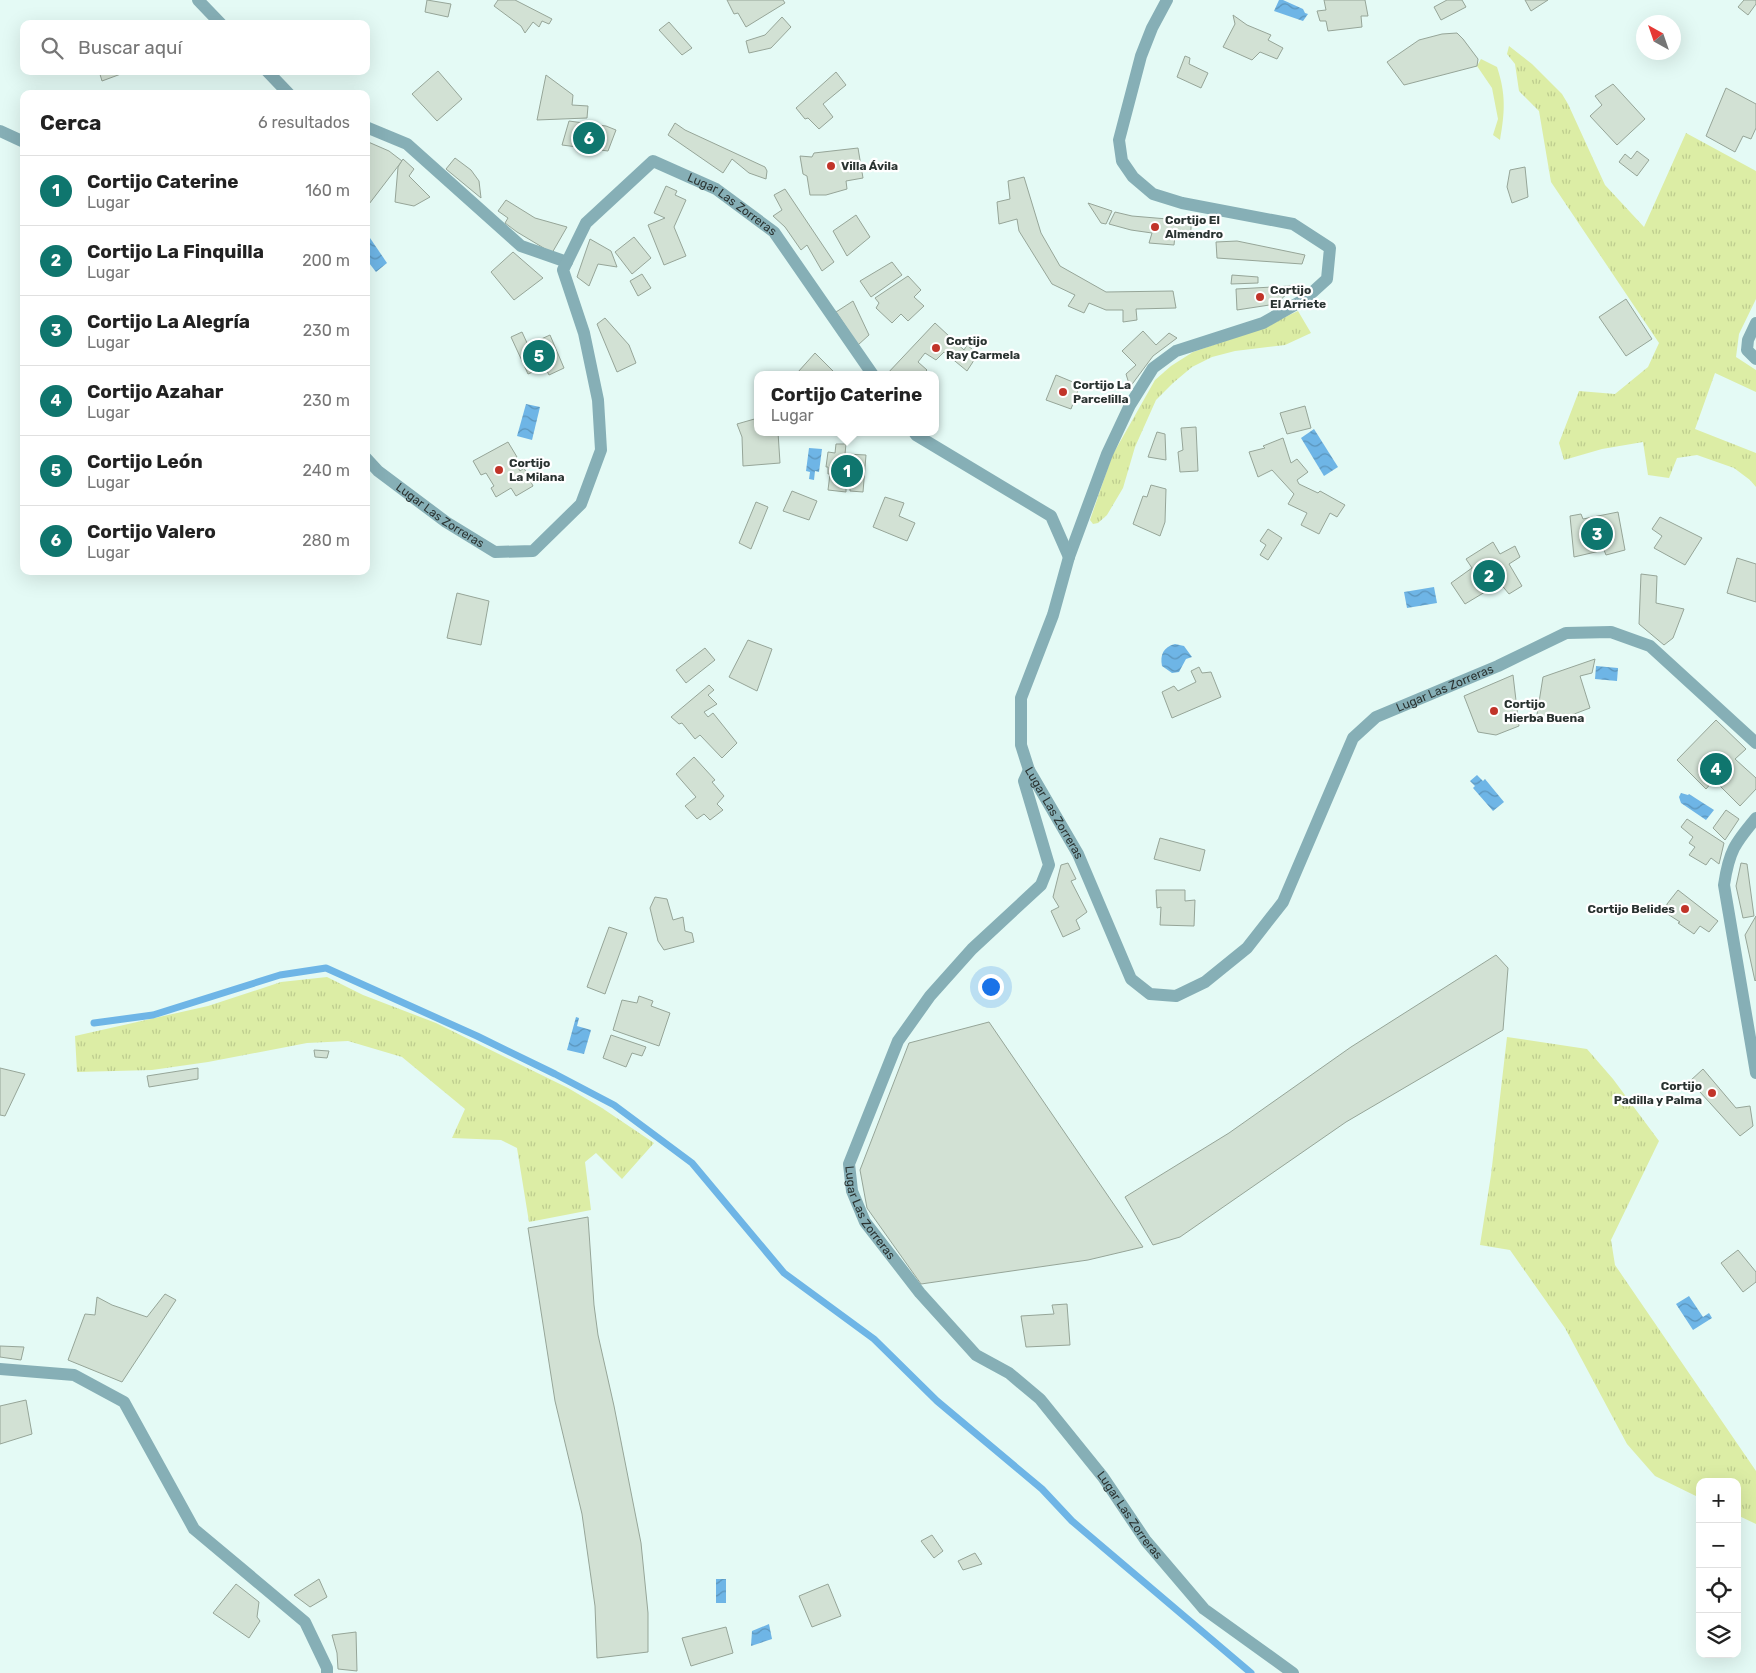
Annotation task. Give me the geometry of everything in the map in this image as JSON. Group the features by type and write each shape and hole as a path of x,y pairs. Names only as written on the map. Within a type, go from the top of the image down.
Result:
{"street":[{"path":"198,0 217,20"},
{"path":"1029,770 1021,745 1021,698 1053,615 1069,557 1107,454 1130,405 1153,368 1176,351 1263,323 1305,299 1327,278 1330,248 1293,224 1182,203 1154,194 1133,177 1122,160 1119,140 1141,56 1152,28 1167,0"},
{"path":"271,75 285,90"},
{"path":"370,129 407,144 521,246 567,262"},
{"path":"0,131 20,140"},
{"name":"Lugar Las Zorreras","path":"370,462 378,471 446,522 495,552 534,550 581,504 601,450 598,400 584,333 562,270 586,223 652,161 716,189 774,232 871,371"},
{"path":"1756,323 1748,340 1747,350 1756,359"},
{"path":"918,436 1051,516 1069,557"},
{"name":"Lugar Las Zorreras","path":"1029,770 1078,854 1131,979 1150,994 1176,996 1205,982 1247,948 1283,902 1353,738 1376,717 1498,666 1566,633 1611,632 1650,646 1756,744"},
{"name":"Lugar Las Zorreras","path":"1029,770 1024,781 1049,865 1042,884 966,956 930,996 898,1041 849,1164 852,1191 865,1222 920,1293 976,1355 1009,1373 1040,1399 1103,1477 1146,1541 1204,1609 1294,1673"},
{"path":"1756,818 1736,842 1727,862 1724,884 1756,1073"},
{"path":"0,1369 74,1375 124,1402 194,1529 305,1622 327,1668 327,1673"}],"green space":[{"path":"1509,46 1532,64 1562,94 1605,185 1644,227 1686,133 1756,171 1756,299 1739,334 1736,357 1756,370 1756,392 1715,373 1695,429 1756,453 1756,487 1734,468 1697,455 1677,458 1669,478 1648,475 1643,442 1602,449 1564,460 1559,443 1579,391 1615,394 1648,367 1659,343 1551,182 1539,111 1519,91 1515,64 1507,54"},
{"path":"1481,59 1497,67 1500,77 1504,103 1500,140 1493,135 1498,119 1492,88 1477,66"},
{"path":"1298,311 1311,333 1285,345 1235,351 1212,357 1192,367 1156,400 1135,447 1123,488 1107,515 1098,523 1093,524 1090,520 1112,456 1155,380 1171,366 1193,352 1257,330"},
{"path":"327,977 363,995 436,1023 568,1088 654,1143 622,1179 596,1153 585,1162 591,1210 529,1222 517,1148 501,1140 452,1138 465,1109 402,1057 348,1041 307,1043 208,1062 152,1070 77,1072 75,1036 208,1006 281,982"},
{"path":"1507,1037 1587,1049 1613,1079 1659,1141 1611,1240 1615,1265 1756,1471 1756,1524 1741,1517 1741,1478 1696,1478 1696,1496 1655,1476 1627,1444 1565,1328 1510,1250 1480,1245 1491,1175"}],"water":[{"path":"1279,0 1303,9 1308,14 1303,21 1274,11"},
{"path":"370,238 387,263 376,272 370,264"},
{"path":"526,404 540,407 532,440 517,436"},
{"path":"1314,429 1338,467 1324,476 1301,438"},
{"path":"809,448 822,449 819,472 815,471 814,480 809,479 810,472 806,471"},
{"path":"1434,587 1437,603 1407,608 1404,592"},
{"path":"1175,644 1184,646 1192,657 1186,659 1179,672 1172,673 1162,666 1162,658 1165,649"},
{"path":"1596,666 1618,668 1617,681 1595,679"},
{"path":"1477,775 1483,781 1485,779 1504,802 1493,811 1473,788 1475,786 1470,781"},
{"path":"1681,793 1689,794 1714,810 1706,820 1681,803 1679,797"},
{"path":"576,1017 579,1018 577,1026 591,1030 584,1054 567,1050"},
{"path":"1689,1296 1703,1317 1709,1313 1712,1318 1693,1330 1676,1304"},
{"path":"716,1579 726,1579 726,1603 716,1603"},
{"path":"769,1624 772,1639 751,1646 752,1631"}],"building":[{"path":"427,0 451,4 448,17 425,12"},
{"path":"498,0 515,0 552,19 549,24 542,21 539,27 533,22 525,33 521,26 494,6"},
{"path":"727,0 783,0 785,3 746,27 738,13 734,14"},
{"path":"1324,0 1365,0 1368,16 1361,16 1362,27 1328,31 1326,21 1320,21 1317,11 1326,10"},
{"path":"1447,0 1462,0 1466,7 1441,20 1434,7"},
{"path":"1525,0 1548,0 1531,11"},
{"path":"1744,0 1756,0 1756,4 1748,15 1738,7"},
{"path":"1233,15 1247,25 1271,35 1268,40 1283,48 1277,59 1260,52 1252,60 1223,47 1235,24"},
{"path":"782,17 791,27 771,48 749,53 746,41 765,35"},
{"path":"669,22 692,48 682,55 659,30"},
{"path":"1457,33 1478,59 1477,66 1404,85 1387,62 1419,40 1442,34"},
{"path":"1185,56 1190,58 1189,64 1208,73 1201,88 1177,77"},
{"path":"438,71 462,99 437,121 412,94"},
{"path":"836,72 846,85 823,104 833,117 819,129 808,118 805,119 796,108"},
{"path":"100,75 118,75 102,81"},
{"path":"546,75 573,95 572,105 588,106 587,118 537,120"},
{"path":"1613,84 1645,119 1617,145 1590,116 1602,105 1595,96"},
{"path":"1726,88 1756,104 1756,128 1751,139 1743,136 1735,152 1706,136"},
{"path":"569,121 606,126 616,130 608,151 562,145"},
{"path":"675,123 685,130 765,167 767,171 766,179 749,173 732,159 723,173 668,135"},
{"path":"370,143 389,151 402,161 370,203"},
{"name":"Villa Ávila","path":"858,148 863,178 846,181 847,189 826,195 810,195 807,176 803,174 800,156 812,157 814,153"},
{"path":"1637,151 1649,160 1637,176 1619,162 1625,154 1631,159"},
{"path":"455,158 471,170 479,181 481,198 446,169"},
{"path":"403,159 414,169 409,176 430,197 414,206 395,202 398,167"},
{"path":"1525,167 1528,197 1512,203 1507,187 1510,170"},
{"path":"1024,177 1041,233 1060,266 1106,292 1173,291 1176,308 1136,309 1137,320 1123,322 1123,310 1106,310 1089,303 1084,313 1068,306 1075,295 1052,284 1019,231 1017,219 999,224 997,202 1010,199 1008,181"},
{"path":"666,186 677,191 675,195 686,200 674,227 686,256 664,265 648,225 665,218 654,213"},
{"path":"785,189 834,262 822,271 807,245 801,250 785,227 773,216 782,210 774,195"},
{"path":"506,200 535,218 567,227 552,253 505,223 508,218 498,211"},
{"path":"1088,203 1112,211 1106,224 1101,223"},
{"name":"Cortijo El Almendro","path":"1115,212 1132,216 1191,221 1191,234 1175,235 1174,245 1149,243 1152,233 1109,224"},
{"path":"856,215 870,237 847,256 833,231"},
{"path":"634,237 651,258 632,274 615,252"},
{"path":"590,239 611,251 617,267 598,264 589,286 577,277"},
{"path":"1237,241 1305,255 1302,264 1217,258 1216,242"},
{"path":"513,252 543,278 514,300 491,272"},
{"path":"892,262 902,275 871,297 860,281"},
{"path":"642,274 651,288 638,296 630,281"},
{"path":"1232,275 1258,277 1258,283 1231,284"},
{"path":"908,276 921,290 914,297 924,306 908,321 901,314 892,323 876,308 879,303 875,298"},
{"name":"Cortijo El Arriete","path":"1291,286 1291,290 1276,304 1237,310 1236,289"},
{"path":"1626,299 1652,339 1626,356 1599,317"},
{"path":"853,301 869,335 858,345 836,312"},
{"path":"605,318 629,345 636,363 617,372 597,324"},
{"name":"Cortijo Ray Carmela","path":"935,323 964,350 967,345 978,354 967,371 944,352 936,360 925,353 918,362 926,371 890,371"},
{"path":"1143,331 1156,345 1169,333 1177,338 1153,356 1130,387 1126,374 1136,365 1122,351"},
{"path":"522,332 528,345 550,335 564,368 549,375 545,367 528,374 511,337"},
{"path":"815,353 833,371 799,371"},
{"name":"Cortijo La Parcelilla","path":"1056,375 1080,385 1071,409 1046,400"},
{"path":"1305,406 1311,428 1287,434 1280,413"},
{"path":"754,419 754,436 778,436 780,463 743,466 742,437 737,424"},
{"path":"1196,427 1198,471 1180,472 1178,452 1183,450 1181,428"},
{"path":"1157,432 1165,434 1166,460 1148,457"},
{"path":"1283,438 1291,463 1297,459 1308,472 1297,480 1299,484 1318,493 1320,491 1345,505 1337,517 1330,513 1319,534 1301,525 1307,513 1288,504 1294,494 1272,470 1258,477 1249,452 1265,448 1263,446"},
{"name":"Cortijo La Milana","path":"508,442 517,457 513,459 520,471 524,468 533,486 516,496 511,488 496,497 491,488 494,486 486,473 481,475 473,461"},
{"path":"836,444 846,444 845,454 866,455 863,492 850,491 850,484 846,484 846,492 828,490 830,474 828,474 828,467 826,467 828,452 835,453"},
{"path":"1151,485 1166,489 1165,522 1160,536 1133,524 1143,496 1147,497"},
{"path":"792,491 817,501 809,520 783,511"},
{"path":"885,497 904,503 899,516 915,523 907,541 873,527"},
{"path":"756,502 768,507 751,549 739,543"},
{"path":"1618,512 1625,550 1606,555 1604,550 1574,557 1570,516 1581,514 1583,519"},
{"path":"1660,517 1702,538 1685,565 1654,548 1662,536 1652,529"},
{"path":"1268,529 1282,538 1268,560 1260,555 1266,545 1260,541"},
{"path":"1493,542 1500,554 1515,546 1520,557 1509,564 1522,586 1509,594 1500,583 1465,604 1451,583 1472,568 1466,559"},
{"path":"1737,558 1756,564 1756,602 1727,593"},
{"path":"1641,574 1657,576 1656,603 1684,609 1673,638 1664,645 1639,624"},
{"path":"457,593 489,601 481,645 447,638"},
{"path":"748,640 772,649 757,691 729,677"},
{"path":"705,648 715,660 686,683 676,670"},
{"path":"1595,659 1592,673 1580,676 1590,708 1561,719 1536,721 1543,677"},
{"path":"1199,667 1202,673 1211,672 1221,697 1172,718 1162,692 1174,686 1178,691 1196,682 1191,671"},
{"name":"Cortijo Hierba Buena","path":"1513,675 1519,726 1496,735 1478,732 1464,696"},
{"path":"709,685 714,690 708,695 717,704 704,712 708,717 713,713 737,743 722,758 700,735 695,739 682,723 679,724 671,717"},
{"path":"1716,720 1746,749 1735,759 1756,778 1756,789 1740,806 1714,780 1706,789 1677,760"},
{"path":"694,757 715,780 712,782 724,796 717,804 723,810 710,820 704,814 697,819 685,806 696,797 676,774"},
{"path":"1726,810 1739,819 1725,840 1713,828"},
{"path":"1687,819 1724,843 1719,864 1711,858 1706,865 1689,855 1695,847 1689,843 1693,837 1681,827"},
{"path":"1160,838 1205,850 1200,871 1154,859"},
{"path":"1068,863 1076,879 1071,881 1087,912 1076,920 1080,929 1063,937 1051,911 1059,907 1053,897 1061,865"},
{"path":"1741,863 1747,864 1754,916 1743,918 1736,886"},
{"path":"1156,890 1185,890 1185,901 1195,900 1194,926 1160,925 1161,907 1157,908"},
{"name":"Cortijo Belides","path":"1678,890 1718,921 1709,932 1700,926 1694,934 1666,913 1667,904"},
{"path":"655,897 667,899 673,920 683,917 685,931 692,933 694,942 664,950 658,941 650,908"},
{"path":"1756,916 1756,980 1755,981 1745,935"},
{"path":"609,927 627,933 605,994 587,987"},
{"path":"1496,955 1508,968 1503,1030 1346,1122 1180,1237 1153,1245 1125,1197 1229,1133 1351,1047"},
{"path":"639,996 653,1001 651,1006 670,1013 659,1046 613,1030 622,1000 637,1003"},
{"path":"989,1022 1143,1247 1088,1260 921,1284 867,1208 860,1170 909,1043"},
{"path":"611,1035 646,1047 642,1056 632,1053 626,1067 603,1058"},
{"path":"314,1050 329,1051 327,1058 315,1057"},
{"path":"0,1068 25,1074 5,1116 0,1115"},
{"path":"198,1068 198,1079 149,1087 147,1076"},
{"name":"Cortijo Padilla y Palma","path":"1703,1069 1736,1108 1750,1106 1753,1126 1740,1136 1690,1081"},
{"path":"588,1217 598,1335 641,1543 648,1613 648,1652 597,1658 595,1606 582,1514 555,1401 528,1228"},
{"path":"1738,1250 1756,1272 1756,1282 1743,1292 1721,1263"},
{"path":"165,1294 176,1300 122,1382 68,1360 85,1314 95,1315 97,1297 112,1305 147,1317"},
{"path":"1067,1304 1070,1345 1026,1347 1021,1316 1054,1314 1052,1305"},
{"path":"0,1346 24,1347 21,1360 0,1357"},
{"path":"26,1400 32,1434 0,1444 0,1406"},
{"path":"932,1535 943,1551 934,1558 921,1541"},
{"path":"975,1553 982,1564 963,1570 958,1561"},
{"path":"319,1579 327,1597 310,1607 294,1595"},
{"path":"236,1584 259,1602 257,1617 260,1621 249,1638 213,1613"},
{"path":"828,1584 841,1616 812,1627 799,1596"},
{"path":"726,1627 733,1653 691,1666 682,1638"},
{"path":"356,1632 357,1671 338,1669 337,1653 332,1635"}],"waterway":[{"path":"94,1023 153,1015 280,975 326,968 477,1036 614,1105 692,1163 784,1273 874,1339 937,1401 1042,1489 1072,1521 1251,1673"}],"place":[{"name":"Cortijo Valero","path":"589,138"},
{"name":"Villa Ávila","path":"831,166"},
{"name":"Cortijo El Almendro","path":"1155,227"},
{"name":"Cortijo El Arriete","path":"1260,297"},
{"name":"Cortijo Ray Carmela","path":"936,348"},
{"name":"Cortijo León","path":"539,356"},
{"name":"Cortijo La Parcelilla","path":"1063,392"},
{"name":"Cortijo La Milana","path":"499,470"},
{"name":"Cortijo Caterine","path":"847,471"},
{"name":"Cortijo La Alegría","path":"1597,534"},
{"name":"Cortijo La Finquilla","path":"1489,576"},
{"name":"Cortijo Hierba Buena","path":"1494,711"},
{"name":"Cortijo Azahar","path":"1716,769"},
{"name":"Cortijo Belides","path":"1685,909"},
{"name":"Cortijo Padilla y Palma","path":"1712,1093"}]}
